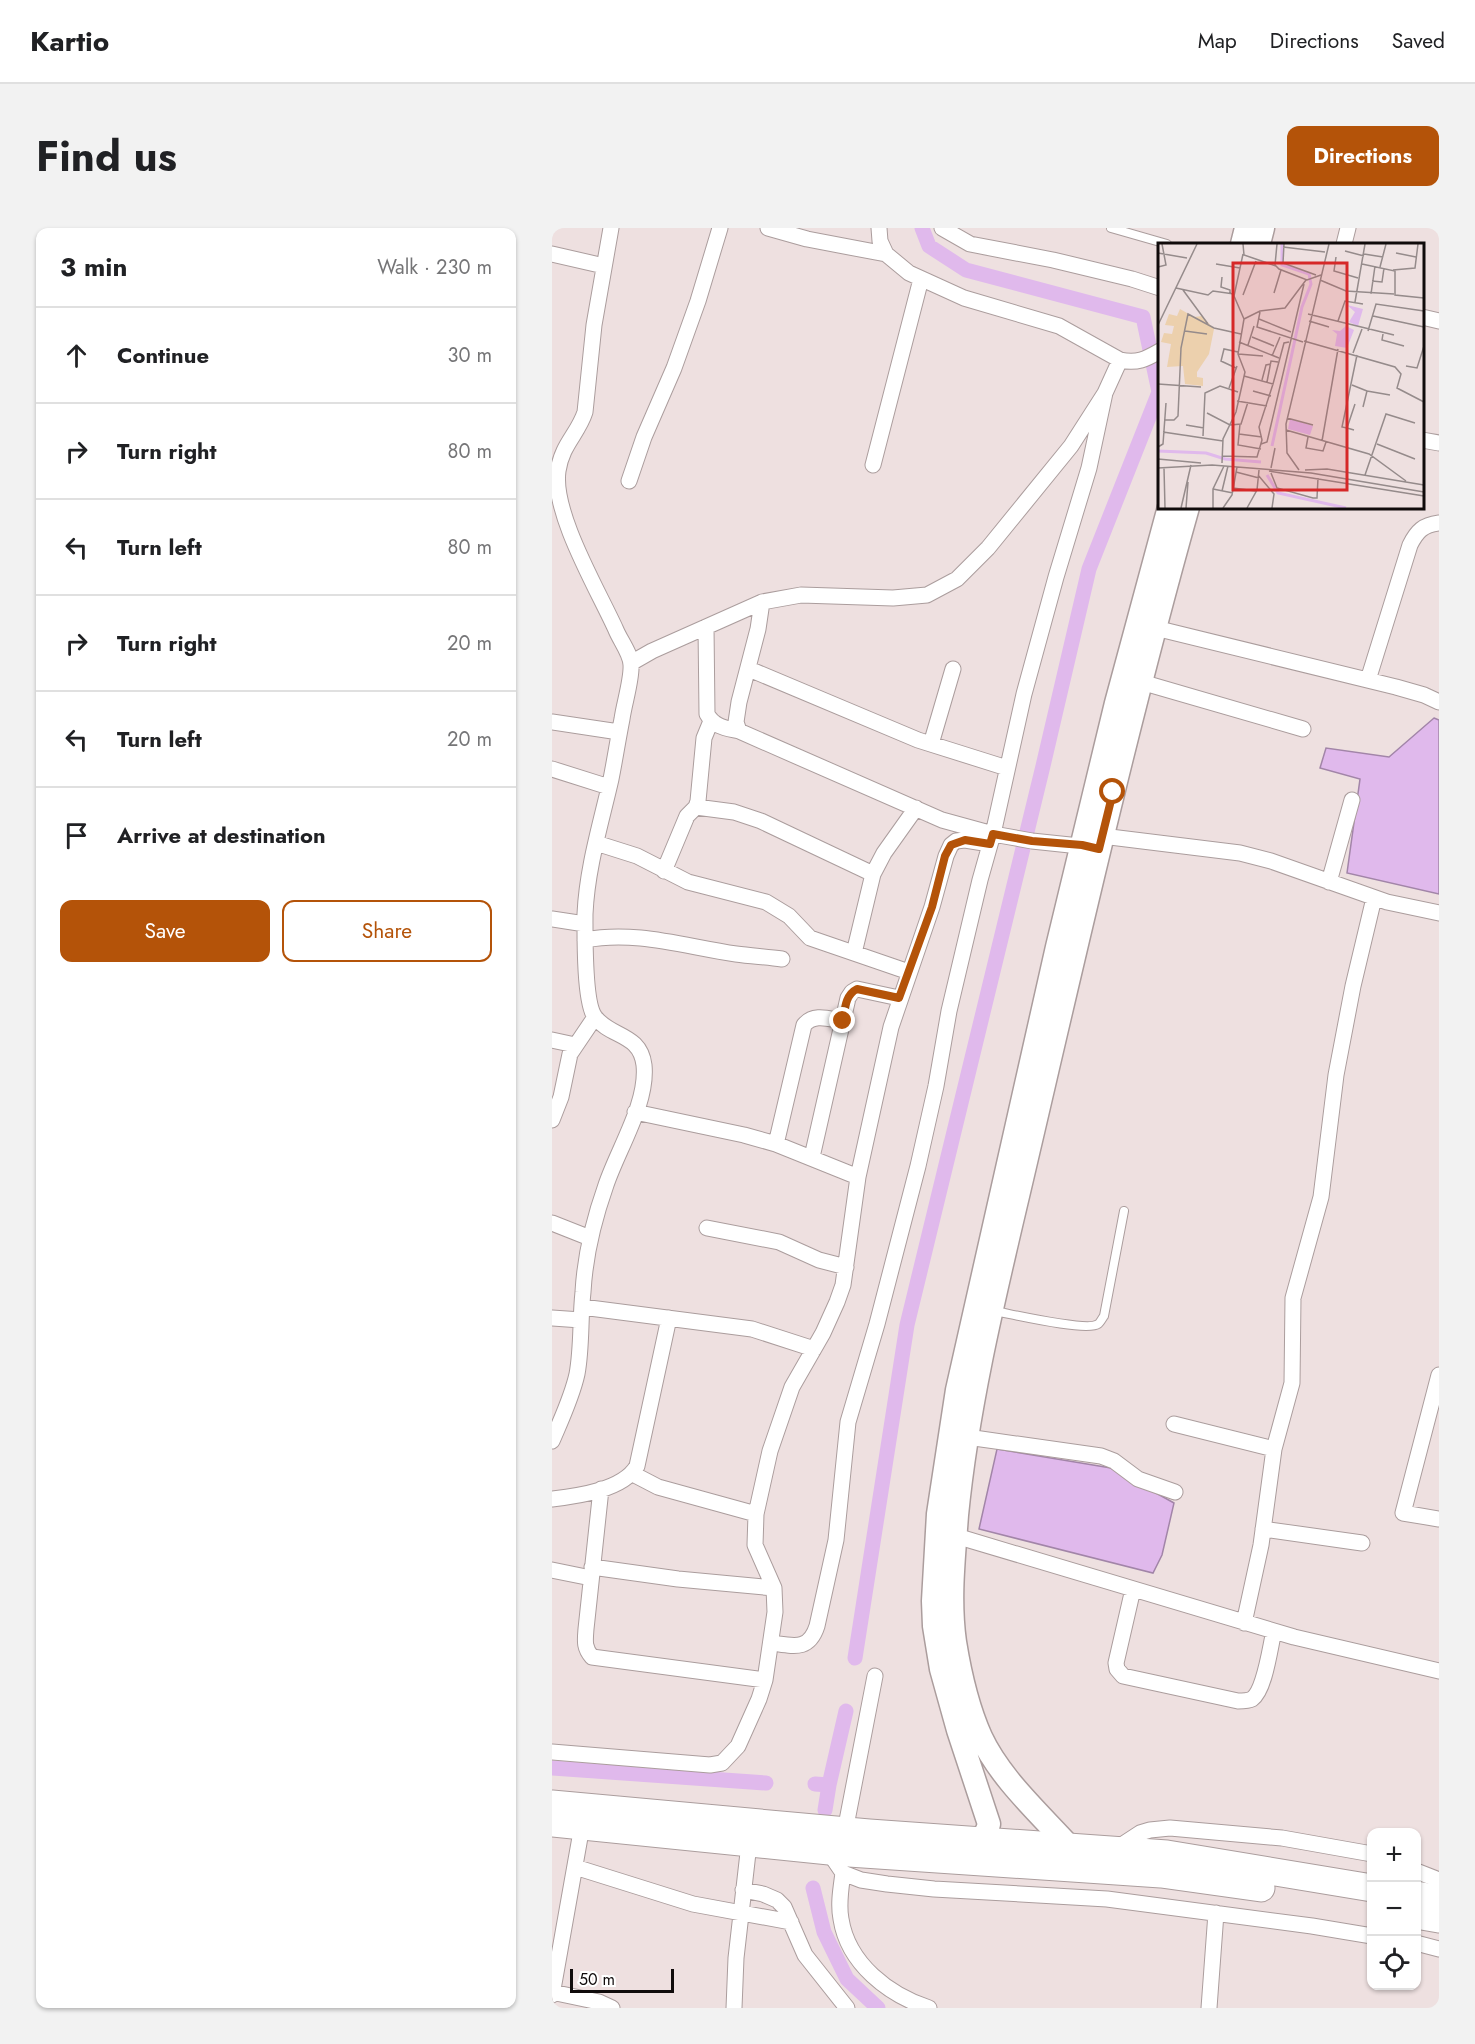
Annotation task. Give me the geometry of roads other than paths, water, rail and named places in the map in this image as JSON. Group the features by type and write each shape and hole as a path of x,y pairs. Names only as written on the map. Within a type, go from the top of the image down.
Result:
{"highway":[{"path":"552,1804 845,1831 1167,1854 1367,1887"},
{"path":"552,1823 828,1851 1161,1874 1367,1905"},
{"path":"1421,1910 1435,1897"}],"main road":[{"path":"1242,243 1246,228"},
{"path":"1259,243 1263,228"},
{"path":"977,1840 986,1833 989,1824 958,1730 941,1669 934,1626 934,1561 951,1422 1057,947 1094,843 1141,682 1147,626 1169,508"},
{"path":"1069,1846 999,1767 982,1739 973,1714 956,1646 953,1624 952,1564 967,1437 1009,1229 1094,843 1116,703 1147,626 1188,508"}],"street":[{"path":"552,1441 576,1374 585,1266 591,1238 606,1184 635,1112 644,1067 641,1053 635,1043 595,1017 588,995 585,940 590,874 609,787 631,663 563,517 555,472 566,445 583,420 585,412 594,325 611,228"},
{"path":"629,481 644,436 674,368 698,301 720,228"},
{"path":"768,228 807,239 886,254"},
{"path":"879,228 880,241 886,254 909,273 921,279 964,298 1059,326 1120,360 1143,361 1158,352"},
{"path":"942,228 970,244 1053,260 1158,287"},
{"path":"1344,243 1348,228"},
{"path":"552,254 604,266"},
{"path":"873,465 921,279"},
{"path":"1424,317 1439,321"},
{"path":"772,1643 801,1646 810,1642 818,1626 836,1540 848,1422 877,1324 915,1177 936,1086 949,1011 995,838 1007,768 1034,652 1089,468 1106,393 1120,360"},
{"path":"631,663 652,651 762,602 801,595 893,598 927,596 957,579 988,548 1035,492 1071,446 1106,393"},
{"path":"1424,440 1439,443"},
{"path":"1368,680 1410,545 1422,528 1439,523"},
{"path":"739,731 736,722 739,702 749,669 762,602"},
{"path":"1147,626 1368,680 1424,695 1439,702"},
{"path":"664,871 687,816 696,807 699,794 704,738 711,722 706,705 706,627"},
{"path":"749,669 931,744 1007,768"},
{"path":"931,744 953,669"},
{"path":"1141,682 1304,729"},
{"path":"552,722 619,732"},
{"path":"711,722 739,731 942,820 995,838"},
{"path":"552,769 609,787"},
{"path":"1329,882 1352,800"},
{"path":"696,807 734,812 761,821 873,874"},
{"path":"854,953 873,874 884,853 916,808"},
{"path":"552,1752 710,1765 723,1762 738,1746 759,1700 772,1643 775,1612 774,1588 755,1545 756,1514 770,1451 792,1387 837,1302 846,1267 858,1177 891,1027 899,998 932,907 945,856 951,845 965,840 995,838 1240,853 1271,861 1374,898 1439,913"},
{"path":"596,843 638,856 664,871 705,888 766,902 789,916 810,938 909,972"},
{"path":"1244,1623 1255,1581 1274,1449 1292,1383 1293,1298 1321,1197 1338,1064 1353,986 1374,898"},
{"path":"552,919 585,924"},
{"path":"585,940 620,936 782,959"},
{"path":"813,1157 848,998 857,989 899,998"},
{"path":"552,1120 561,1096 570,1054 595,1017"},
{"path":"776,1144 804,1025 808,1020 814,1018 843,1021"},
{"path":"552,1040 575,1046"},
{"path":"635,1112 776,1144 858,1177"},
{"path":"552,1223 591,1238"},
{"path":"707,1228 779,1242 819,1260 846,1267"},
{"path":"552,1318 582,1314 669,1318 752,1329 814,1349"},
{"path":"552,1499 601,1489 622,1482 633,1474 638,1466 669,1318"},
{"path":"1439,1375 1403,1513 1439,1519"},
{"path":"1174,1424 1274,1449"},
{"path":"967,1437 1101,1456 1114,1461 1138,1479 1175,1492"},
{"path":"633,1474 658,1487 756,1514"},
{"path":"601,1489 584,1644 586,1651 592,1657 765,1680"},
{"path":"1263,1529 1362,1543"},
{"path":"956,1536 1274,1632 1439,1671"},
{"path":"552,1570 774,1588"},
{"path":"1133,1589 1116,1663 1117,1670 1124,1676 1239,1701 1250,1700 1256,1695 1261,1685 1274,1632"},
{"path":"845,1831 875,1676"},
{"path":"582,1826 552,1994 588,1999 612,2008"},
{"path":"1114,1850 1140,1833 1170,1828 1282,1838 1367,1853"},
{"path":"734,2008 740,1912 749,1844"},
{"path":"828,1851 843,1873 861,1880 934,1889 1107,1899 1367,1935"},
{"path":"575,1867 693,1904 791,1922"},
{"path":"843,1873 840,1900 841,1921 856,1956 884,1986 929,2008"},
{"path":"1421,1878 1435,1897"},
{"path":"743,1890 763,1894 777,1900 784,1907 805,1955 847,2008"},
{"path":"1209,2008 1216,1913"},
{"path":"1421,1944 1439,1949"}],"lane":[{"path":"1111,228 1164,243"},
{"path":"992,1311 1077,1326 1092,1326 1099,1323 1104,1316 1125,1211"}],"waterway":[{"path":"922,228 929,246 966,270 1143,317 1158,387"},
{"path":"855,1658 907,1325 1089,569 1158,395"},
{"path":"815,1784 829,1785 846,1711"},
{"path":"552,1768 766,1783"},
{"path":"825,1810 829,1785"},
{"path":"813,1888 824,1932 847,1979 878,2008"}]}
